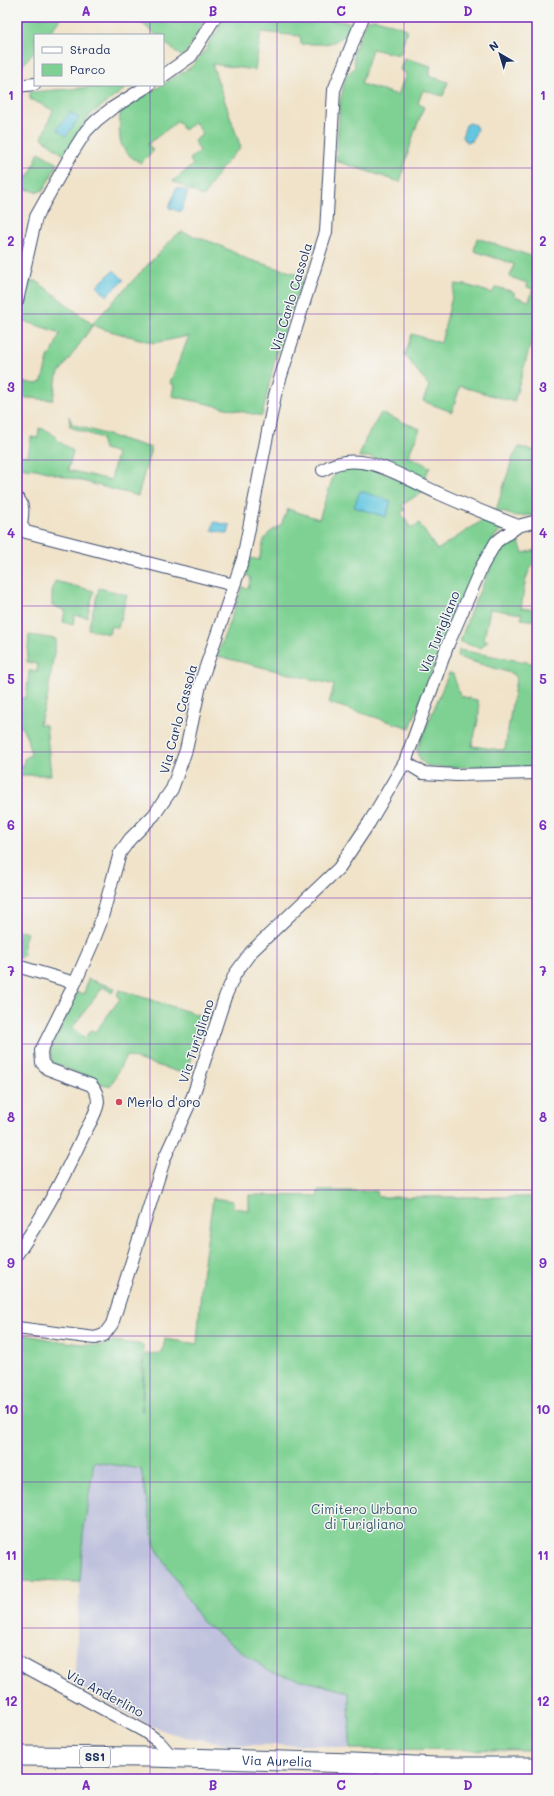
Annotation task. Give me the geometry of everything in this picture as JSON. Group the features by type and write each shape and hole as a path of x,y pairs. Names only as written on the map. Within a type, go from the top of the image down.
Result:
{"main road":[{"name":"Via Aurelia","path":"17,1756 336,1762 436,1767 537,1767"}],"street":[{"path":"164,74 192,56 214,17"},
{"name":"Via Carlo Cassola","path":"17,1254 42,1217 67,1171 93,1116 98,1101 95,1090 91,1085 48,1069 42,1063 40,1058 41,1051 75,983 100,924 120,853 130,839 154,815 175,783 186,750 201,681 243,559 275,395 326,232 334,90 363,17"},
{"path":"17,86 34,84"},
{"path":"17,301 36,217 72,153 86,131 97,120 111,108 147,86"},
{"path":"323,470 332,464 346,462 367,463 394,471 437,492 518,526"},
{"path":"17,498 22,503 23,508 21,525 26,532 234,585"},
{"name":"Via Turigliano","path":"17,1328 95,1338 104,1335 112,1324 164,1157 193,1096 225,997 235,974 251,952 338,868 369,824 405,762 448,644 482,566 496,542 518,526 537,521"},
{"path":"405,762 423,773 456,775 537,774"},
{"path":"17,966 75,983"},
{"name":"Via Anderlino","path":"17,1662 144,1730 159,1742 173,1758"}],"shaded area":[{"path":"94,1462 141,1469 155,1547 270,1672 349,1692 350,1749 318,1745 237,1745 185,1737 164,1731 144,1722 74,1684 83,1534"}],"green space":[{"path":"18,17 62,17 48,34 34,34 34,51 17,72"},
{"path":"134,17 206,17 188,50 182,57 164,42 164,34 155,34"},
{"path":"221,17 297,17 355,23 337,40 326,44 301,44 300,36 261,32 255,70 212,64 241,148 220,171 204,197 173,181 193,165 190,159 200,151 194,141 203,134 195,122 184,130 178,121 148,144 153,151 141,163 132,158 122,147 120,141 120,111 160,86 164,86 164,84 191,67 206,50 212,36 216,34 219,29 218,23"},
{"path":"373,19 407,29 400,55 372,49 361,84 398,95 406,73 400,70 404,58 431,66 429,76 448,82 443,96 423,90 418,103 424,107 414,133 400,182 336,161 340,102 346,76 355,67 353,53 366,21"},
{"path":"109,86 126,88 90,115 64,155 42,138 53,110 30,99 30,92"},
{"path":"39,152 58,164 43,190 38,192 17,187 17,173 29,177"},
{"path":"182,232 217,244 247,259 304,276 276,355 262,416 172,396 174,385 170,383 189,336 154,343 93,325 57,376 53,400 17,397 17,381 37,384 42,381 49,355 53,351 60,333 21,320 30,280 38,282 92,324 174,237"},
{"path":"477,238 537,258 537,322 514,402 460,386 452,412 423,401 429,386 405,355 412,334 441,343 455,284 466,285 492,293 496,287 514,292 514,296 529,301 533,289 527,287 527,283 510,277 514,264 474,251"},
{"path":"381,413 420,429 408,456 430,467 424,479 370,457 359,457 366,438"},
{"path":"69,416 72,424 151,448 138,496 36,469 17,467 17,455 28,456 31,437 38,438 39,428 51,433 60,442 73,451 68,470 111,480 117,453 104,449 101,438 70,427"},
{"path":"519,447 537,451 537,515 515,516 496,510 513,457"},
{"path":"355,466 379,471 425,490 402,505 405,510 401,513 411,528 419,523 437,550 486,518 506,526 495,536 441,648 410,728 329,703 334,685 217,656 242,587 248,588 251,578 246,575 250,558 259,560 264,540 269,533 281,525 288,509 319,519 335,474 346,468"},
{"path":"517,537 523,553 537,550 537,560 529,570 525,582 521,608 537,610 536,621 521,619 522,614 490,609 484,640 488,641 481,648 460,642 471,610 496,556"},
{"path":"55,581 94,591 87,617 75,615 73,625 63,622 65,610 52,606 52,592"},
{"path":"99,588 127,595 118,628 111,626 109,634 88,629"},
{"path":"29,635 56,639 47,700 39,724 46,725 51,775 19,775 17,793 17,766 24,765 24,759 31,755 26,735 22,728 17,726 17,698 26,698 29,671 37,671 38,664 27,662"},
{"path":"459,650 537,664 537,767 430,767 421,760 417,749 449,673 453,674 460,695 477,700 479,704 478,722 472,746 501,750 505,749 516,679 513,674 457,657"},
{"path":"17,930 27,933 23,944 24,955 19,958 17,958"},
{"path":"88,979 115,988 112,993 103,987 72,1028 85,1038 91,1030 95,1032 120,999 117,994 120,990 202,1016 186,1074 126,1056 110,1087 53,1063 50,1051 78,992 84,994"},
{"name":"Cimitero Urbano di Turigliano","path":"318,1191 377,1191 378,1197 537,1197 537,1750 350,1749 349,1692 270,1672 202,1622 155,1546 141,1469 94,1462 83,1534 80,1582 17,1581 17,1333 57,1341 100,1346 114,1341 143,1345 142,1412 145,1354 162,1353 165,1339 197,1344 202,1276 213,1198 233,1201 233,1208 249,1210 249,1195 318,1196"}],"water":[{"path":"70,112 79,118 66,136 57,129"},
{"path":"470,123 475,125 477,129 472,141 467,142 462,137 466,125"},
{"path":"176,188 188,191 181,212 169,208"},
{"path":"114,270 124,280 106,296 97,286"},
{"path":"360,491 391,501 386,517 354,507"},
{"path":"214,522 230,525 228,534 212,530"}],"place":[{"name":"Merlo d'oro","path":"119,1102"}]}
